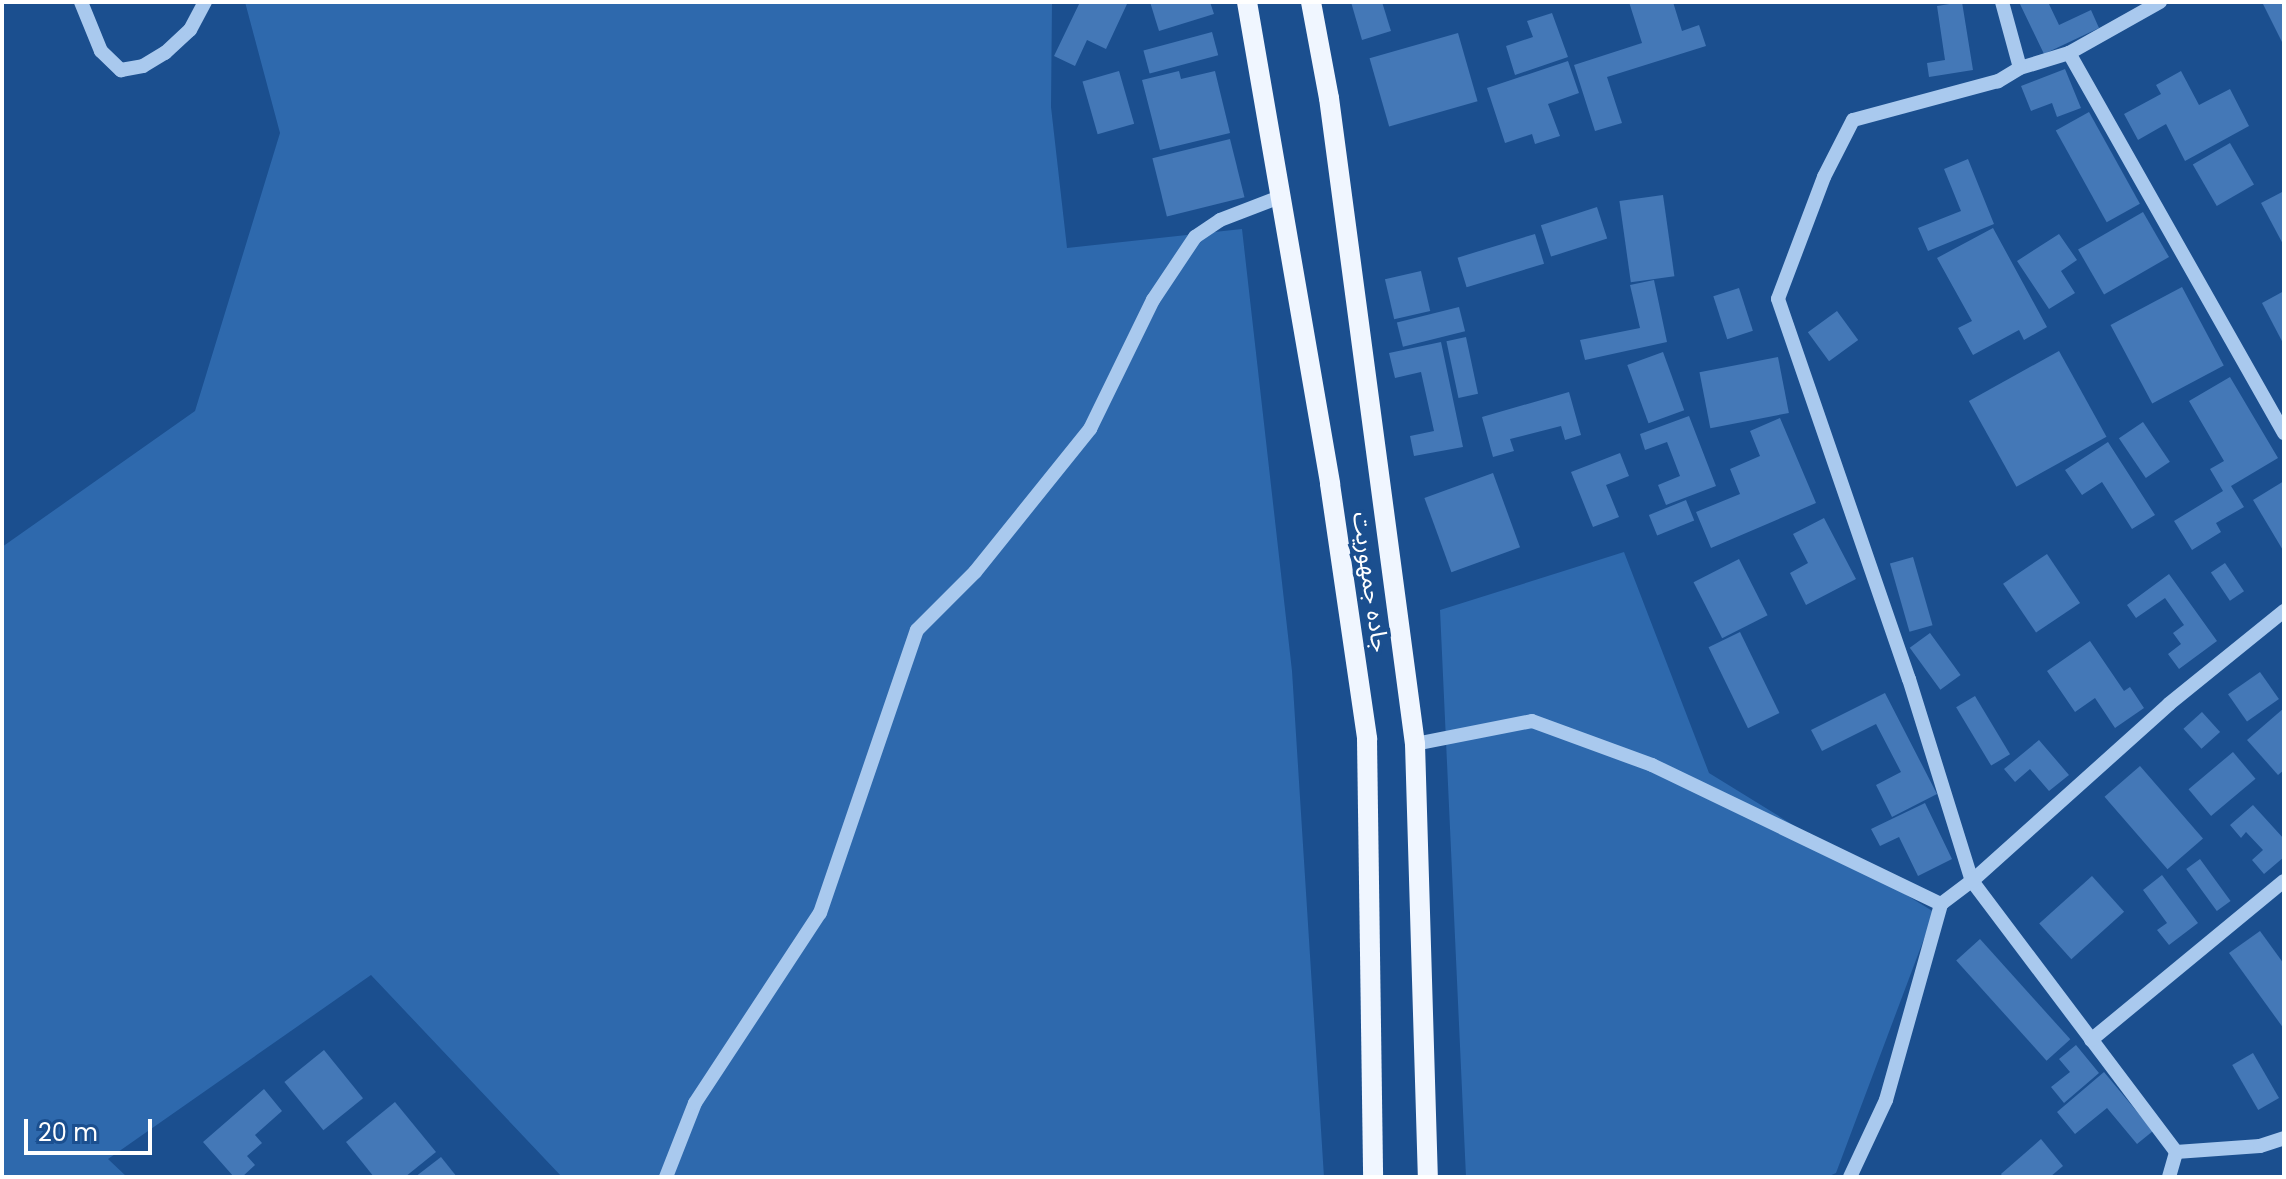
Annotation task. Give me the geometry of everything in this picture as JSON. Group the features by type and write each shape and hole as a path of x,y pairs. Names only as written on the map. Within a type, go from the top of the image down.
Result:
{"main road":[{"name":"جاده جمهوریت","path":"1247,2 1330,484 1367,739 1373,1177"},
{"name":"جاده جمهوریت","path":"1311,2 1329,98 1415,744 1428,1177"}],"street":[{"path":"81,2 101,51 121,70 143,66 165,53 190,30 205,2"},
{"path":"2002,2 2020,68"},
{"path":"2160,2 2069,53 2020,68 1998,81 1853,120 1824,177 1778,299 1909,679 1972,881 2176,1152"},
{"path":"2069,53 2284,433"},
{"path":"666,1177 695,1103 820,913 917,630 975,572 1090,429 1153,300 1195,237 1220,220 1280,197"},
{"path":"1850,1177 1886,1100 1941,904 1972,881 2169,704 2284,611"},
{"path":"1415,744 1532,721 1652,765 1941,904"},
{"path":"2091,1040 2284,881"},
{"path":"2176,1152 2260,1146 2284,1138"},
{"path":"2169,1177 2176,1152"}],"shaded area":[{"path":"245,2 1052,2 1051,107 1067,248 1242,229 1292,671 1324,1177 562,1177 371,975 108,1159 127,1177 2,1177 2,547 195,411 280,133"},
{"path":"1624,552 1709,773 1934,912 1836,1173 1827,1177 1466,1177 1440,610"}],"building":[{"path":"1080,2 1127,4 1106,49 1087,40 1075,66 1054,56"},
{"path":"1150,2 1210,2 1214,14 1159,31"},
{"path":"1351,2 1382,2 1391,31 1362,40"},
{"path":"1629,2 1673,2 1682,31 1699,25 1706,46 1607,77 1622,123 1595,131 1574,65 1642,43"},
{"path":"1962,2 1973,70 1929,77 1927,63 1945,60 1937,6"},
{"path":"2019,2 2048,2 2059,25 2091,10 2099,28 2044,54"},
{"path":"2262,2 2284,2 2284,46"},
{"path":"1552,13 1568,57 1515,75 1506,46 1533,37 1527,21"},
{"path":"1212,32 1218,55 1150,74 1143,50"},
{"path":"1458,33 1478,101 1389,127 1370,58"},
{"path":"1568,61 1579,93 1548,104 1560,136 1535,144 1532,134 1505,143 1487,88"},
{"path":"2065,69 2081,108 2057,117 2052,103 2031,111 2021,86"},
{"path":"1119,71 1134,124 1098,134 1082,81"},
{"path":"1179,71 1181,79 1215,71 1230,133 1160,150 1142,80"},
{"path":"2181,71 2199,105 2230,89 2249,126 2185,161 2166,124 2138,140 2124,114 2161,94 2156,85"},
{"path":"2089,112 2140,204 2107,222 2056,130"},
{"path":"1230,139 1245,197 1167,217 1152,158"},
{"path":"2230,143 2254,185 2217,206 2193,164"},
{"path":"1968,159 1994,224 1928,251 1918,228 1961,211 1944,169"},
{"path":"2284,191 2284,246 2261,203"},
{"path":"1663,195 1674,276 1631,282 1619,201"},
{"path":"1597,207 1607,238 1551,257 1541,225"},
{"path":"2143,212 2169,257 2104,295 2078,250"},
{"path":"1993,228 2047,327 2024,340 2019,330 1973,355 1958,328 1972,321 1937,258"},
{"path":"1535,234 1544,264 1467,287 1458,258"},
{"path":"2059,234 2077,260 2061,271 2075,293 2049,309 2017,261"},
{"path":"1421,271 1430,311 1394,319 1385,279"},
{"path":"1654,280 1667,342 1585,360 1580,340 1640,328 1630,285"},
{"path":"2182,287 2224,366 2152,404 2110,325"},
{"path":"1739,288 1753,331 1727,339 1713,296"},
{"path":"2284,291 2284,345 2262,303"},
{"path":"1459,307 1465,331 1403,347 1397,322"},
{"path":"1837,311 1858,340 1829,361 1808,332"},
{"path":"1466,337 1478,394 1458,398 1446,341"},
{"path":"1441,342 1463,447 1414,456 1410,436 1434,431 1421,372 1395,378 1389,353"},
{"path":"2059,351 2107,437 2016,487 1969,401"},
{"path":"1663,352 1684,410 1648,423 1627,365"},
{"path":"1778,357 1789,413 1710,428 1699,372"},
{"path":"2230,377 2278,458 2231,486 2244,507 2216,523 2221,532 2192,550 2174,521 2223,491 2210,469 2224,461 2189,401"},
{"path":"1569,392 1581,435 1565,440 1561,426 1510,439 1514,451 1493,457 1482,417"},
{"path":"1689,416 1716,486 1666,505 1658,485 1680,476 1667,442 1645,450 1640,434"},
{"path":"1780,418 1816,503 1711,548 1696,512 1740,494 1730,469 1760,456 1750,431"},
{"path":"2143,422 2170,462 2146,478 2119,438"},
{"path":"2108,442 2155,515 2132,529 2102,482 2082,495 2065,470"},
{"path":"1620,453 1629,476 1606,485 1619,517 1593,527 1571,472"},
{"path":"1493,473 1520,547 1451,572 1424,498"},
{"path":"2284,481 2284,552 2253,500"},
{"path":"1686,500 1694,520 1657,535 1649,515"},
{"path":"1824,518 1856,579 1806,605 1790,573 1808,563 1793,534"},
{"path":"2047,554 2080,603 2036,633 2003,584"},
{"path":"1913,557 1933,625 1909,632 1890,564"},
{"path":"1739,559 1768,615 1722,638 1694,582"},
{"path":"2225,563 2244,591 2230,601 2211,573"},
{"path":"2169,574 2217,641 2179,669 2168,654 2181,644 2173,633 2184,625 2165,598 2136,618 2127,605"},
{"path":"1740,632 1779,713 1748,728 1709,647"},
{"path":"1930,633 1961,675 1940,690 1910,648"},
{"path":"2090,641 2124,691 2130,687 2144,708 2115,728 2095,698 2075,712 2047,671"},
{"path":"2260,672 2279,699 2247,721 2228,694"},
{"path":"1885,693 1937,794 1892,817 1876,785 1901,772 1876,724 1822,751 1811,730"},
{"path":"1975,696 2010,754 1991,766 1956,707"},
{"path":"2284,708 2284,770 2278,775 2247,740"},
{"path":"2202,712 2220,732 2201,749 2183,729"},
{"path":"2039,740 2069,775 2049,791 2030,769 2015,782 2004,769"},
{"path":"2233,752 2255,779 2211,816 2189,789"},
{"path":"2140,766 2203,838 2168,869 2105,797"},
{"path":"1925,803 1952,859 1918,876 1899,837 1880,846 1871,829"},
{"path":"2253,805 2284,839 2284,857 2264,874 2252,860 2263,850 2246,832 2241,838 2230,825"},
{"path":"2200,859 2231,901 2217,911 2186,869"},
{"path":"2162,875 2198,923 2169,945 2157,930 2167,923 2143,890"},
{"path":"2092,876 2124,912 2071,959 2039,924"},
{"path":"2260,931 2284,964 2284,1029 2229,953"},
{"path":"1980,939 2070,1039 2047,1061 1956,960"},
{"path":"2076,1045 2099,1073 2064,1103 2051,1087 2070,1072 2059,1059"},
{"path":"324,1050 363,1098 323,1130 284,1082"},
{"path":"2253,1053 2279,1098 2258,1110 2232,1065"},
{"path":"2104,1072 2153,1131 2137,1144 2107,1108 2075,1134 2057,1112"},
{"path":"264,1089 282,1111 255,1135 262,1143 247,1156 255,1165 242,1177 234,1177 203,1142"},
{"path":"395,1102 436,1152 405,1177 374,1177 346,1142"},
{"path":"2041,1139 2063,1166 2050,1177 2003,1177 2001,1174"},
{"path":"441,1157 457,1177 415,1177"}]}
